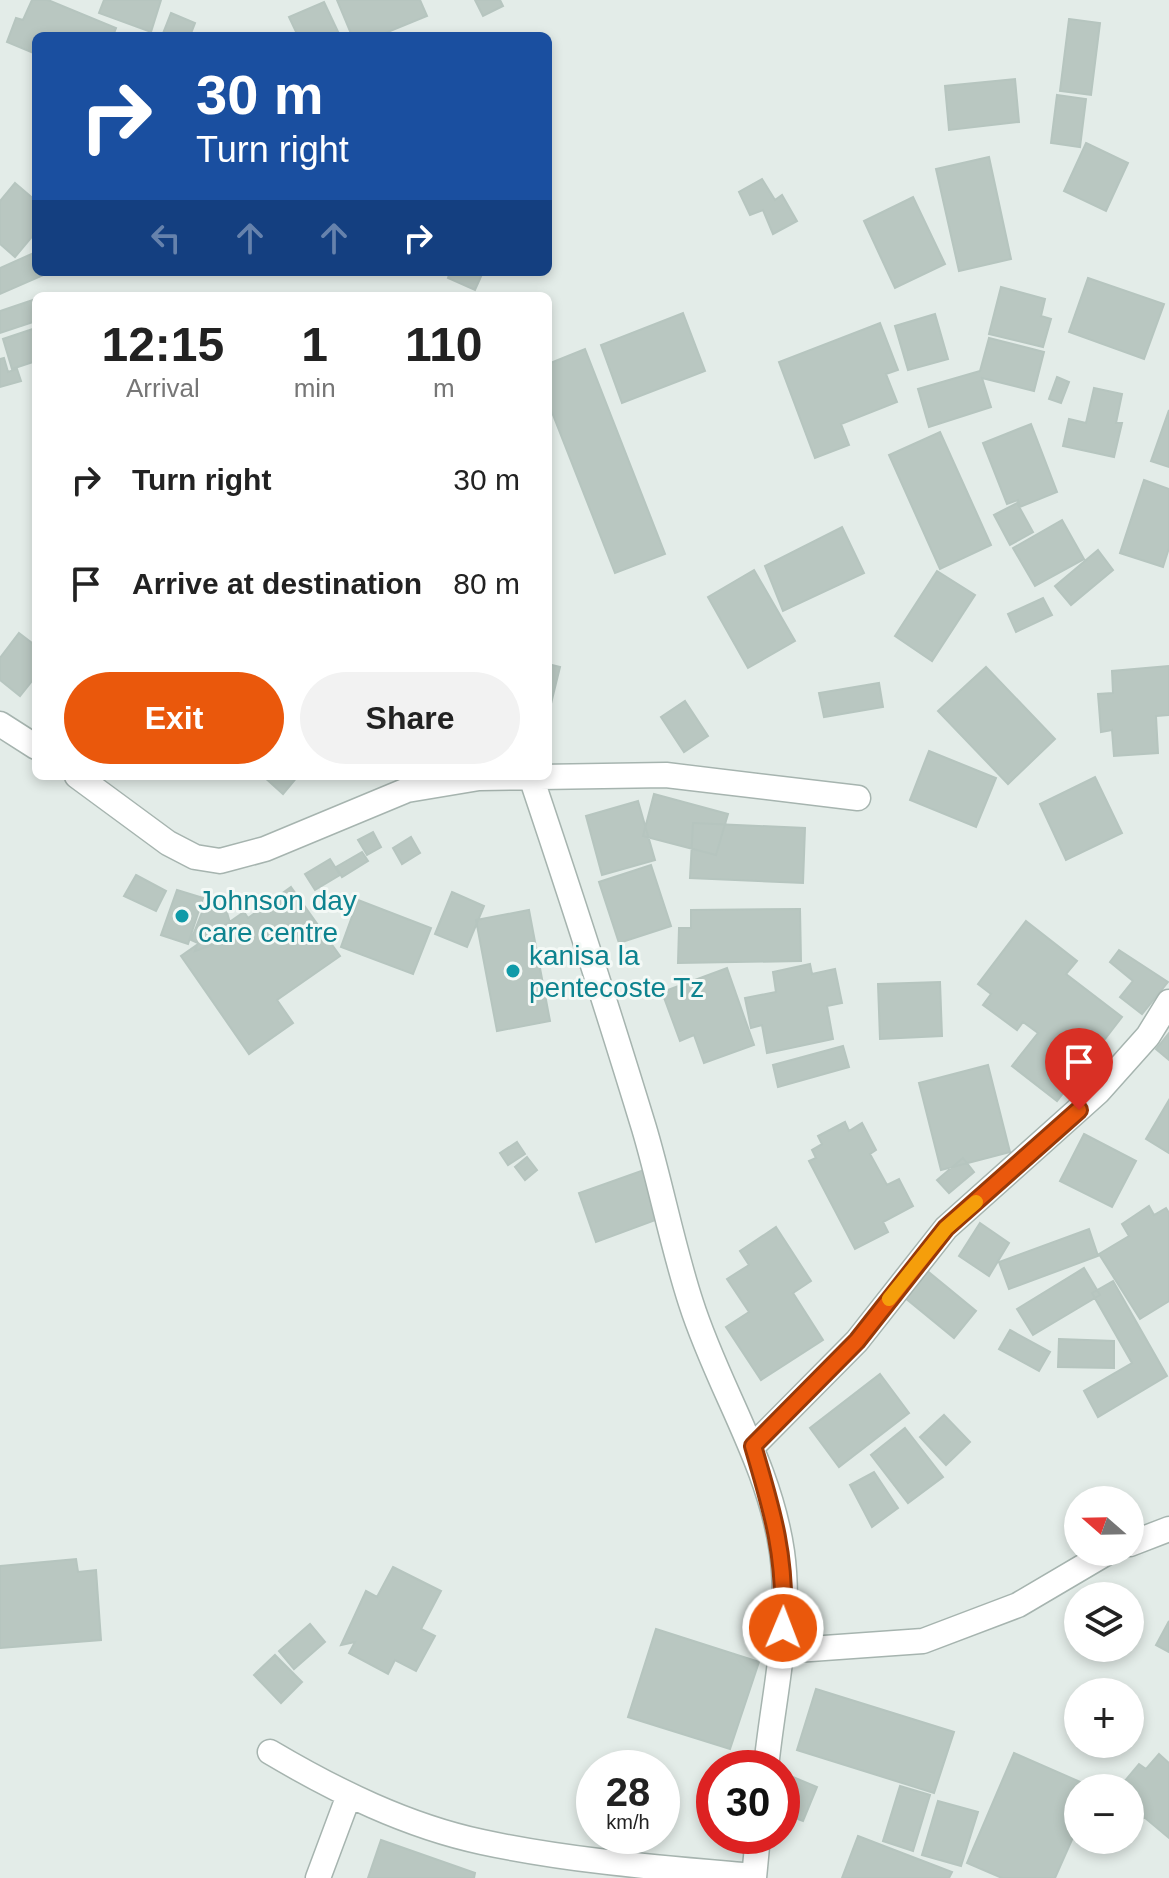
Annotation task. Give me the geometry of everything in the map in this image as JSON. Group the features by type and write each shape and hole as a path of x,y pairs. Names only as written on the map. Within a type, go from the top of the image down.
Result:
{"street":[{"path":"0,724 32,744"},
{"path":"552,777 666,775 858,798"},
{"path":"82,780 168,843 195,857 220,861 265,849 407,790 467,780"},
{"path":"532,780 645,1131 691,1304 732,1406 753,1446 774,1508 782,1554 782,1651 768,1750"},
{"path":"753,1446 857,1341 946,1228 1098,1092 1148,1036 1169,1002"},
{"path":"1144,1539 1169,1529"},
{"path":"782,1651 923,1641 1018,1605 1084,1566"},
{"path":"270,1752 349,1795 401,1817 482,1842 754,1877 756,1854"},
{"path":"318,1878 349,1795"}],"building":[{"path":"32,0 48,0 116,28 114,32 32,32 32,52 7,42 16,18 23,20"},
{"path":"104,0 161,0 151,32 99,13"},
{"path":"337,0 420,0 427,16 388,32 350,32"},
{"path":"475,0 500,0 503,6 483,16"},
{"path":"324,2 338,32 296,32 289,17"},
{"path":"171,13 195,23 192,32 164,32"},
{"path":"1069,19 1100,23 1091,95 1060,91"},
{"path":"1015,79 1019,122 949,130 945,86"},
{"path":"1057,95 1086,99 1080,147 1051,143"},
{"path":"1086,143 1128,163 1106,211 1064,191"},
{"path":"989,157 1011,259 959,271 936,169"},
{"path":"762,179 775,200 782,195 797,221 773,234 763,210 750,215 739,192"},
{"path":"15,183 32,198 32,237 15,257 0,244 0,201"},
{"path":"913,197 945,264 895,288 864,221"},
{"path":"32,254 32,276 41,276 0,294 0,268"},
{"path":"449,276 481,276 475,290"},
{"path":"1088,278 1164,304 1144,359 1069,332"},
{"path":"1001,287 1045,299 1041,316 1051,319 1043,347 989,334"},
{"path":"32,300 32,322 0,333 0,311"},
{"path":"683,313 705,371 622,403 601,345"},
{"path":"935,314 948,359 908,370 895,326"},
{"path":"880,323 898,370 886,374 897,402 841,424 849,445 815,458 779,362"},
{"path":"32,329 32,362 12,369 3,339"},
{"path":"989,338 1044,352 1034,391 982,378 991,407 929,427 918,389 980,371"},
{"path":"585,349 665,554 615,573 552,412 552,362"},
{"path":"4,358 8,372 17,369 21,381 0,387 0,359"},
{"path":"1057,377 1069,382 1061,403 1049,399"},
{"path":"1094,388 1122,394 1116,423 1122,423 1114,457 1063,446 1069,419 1086,423"},
{"path":"1169,410 1169,467 1151,461"},
{"path":"1031,424 1057,492 1020,507 1018,500 1007,504 983,443"},
{"path":"940,432 991,545 940,569 889,455"},
{"path":"1144,480 1169,489 1169,548 1163,567 1120,553"},
{"path":"1017,503 1033,532 1010,545 994,515"},
{"path":"1062,520 1084,559 1035,586 1013,548"},
{"path":"842,527 864,573 783,611 765,566"},
{"path":"1098,550 1113,570 1071,605 1055,586"},
{"path":"754,570 795,641 748,668 708,597"},
{"path":"937,571 975,595 932,661 895,636"},
{"path":"1043,598 1052,615 1016,632 1008,614"},
{"path":"19,633 32,643 32,681 20,696 0,680 0,658"},
{"path":"552,665 560,667 552,700"},
{"path":"1169,666 1169,715 1156,716 1158,753 1114,756 1112,730 1101,732 1098,694 1113,693 1112,671"},
{"path":"986,667 1055,739 1008,784 938,711"},
{"path":"879,683 883,707 824,717 819,693"},
{"path":"685,701 708,736 684,752 661,717"},
{"path":"929,751 996,778 976,827 910,800"},
{"path":"1095,777 1122,833 1066,860 1040,804"},
{"path":"267,780 295,780 283,794"},
{"path":"654,794 728,814 716,855 643,836"},
{"path":"638,801 655,860 602,875 586,816"},
{"path":"693,823 805,828 803,883 690,878"},
{"path":"373,832 381,847 367,855 358,840"},
{"path":"411,837 420,853 402,864 393,848"},
{"path":"362,852 368,861 342,877 336,867"},
{"path":"330,859 340,875 315,890 305,874"},
{"path":"651,865 671,926 619,943 599,882"},
{"path":"136,875 166,891 156,911 124,896"},
{"path":"291,887 340,956 277,1000 293,1023 249,1054 181,956 244,912 248,918"},
{"name":"Johnson day care centre","path":"177,890 203,898 188,944 161,935"},
{"path":"452,892 484,906 467,947 435,934"},
{"path":"207,900 217,903 215,909 226,909 234,937 195,951 198,943 191,940"},
{"path":"358,900 431,928 413,974 341,947"},
{"path":"800,909 801,961 678,963 679,928 691,928 691,910"},
{"name":"kanisa la pentecoste Tz","path":"529,910 550,1021 497,1031 476,920"},
{"path":"1026,921 1077,961 1066,974 1122,1017 1057,1101 1012,1066 1038,1033 1023,1022 1017,1030 983,1005 991,994 978,984"},
{"path":"1119,950 1168,982 1142,1014 1120,997 1133,981 1110,962"},
{"path":"810,964 812,974 835,969 842,1003 827,1006 833,1039 767,1053 762,1025 751,1028 745,998 776,992 773,972"},
{"path":"727,968 754,1045 704,1063 694,1035 680,1041 662,992"},
{"path":"940,982 942,1036 880,1039 878,984"},
{"path":"1169,1033 1169,1060 1156,1049"},
{"path":"843,1046 849,1067 778,1087 773,1065"},
{"path":"988,1065 1010,1152 941,1170 919,1083"},
{"path":"1169,1100 1169,1153 1146,1139"},
{"path":"845,1122 849,1131 862,1123 876,1150 870,1154 887,1185 899,1179 913,1206 883,1222 888,1232 855,1249 809,1161 816,1158 812,1150 822,1144 818,1136"},
{"path":"1084,1134 1136,1161 1112,1207 1060,1181"},
{"path":"517,1142 525,1154 508,1165 500,1153"},
{"path":"527,1157 537,1170 525,1180 515,1167"},
{"path":"963,1158 974,1172 949,1193 937,1180"},
{"path":"644,1170 661,1218 596,1242 579,1193"},
{"path":"1149,1206 1154,1215 1166,1208 1169,1213 1169,1301 1140,1319 1099,1254 1129,1236 1122,1224"},
{"path":"980,1223 1009,1243 989,1276 959,1256"},
{"path":"776,1227 811,1281 793,1293 823,1340 761,1380 726,1327 749,1312 727,1279 749,1265 740,1251"},
{"path":"1089,1229 1098,1256 1009,1289 999,1262"},
{"path":"1084,1268 1100,1295 1033,1335 1017,1309"},
{"path":"925,1269 976,1311 954,1338 904,1297"},
{"path":"1113,1281 1167,1376 1098,1417 1084,1391 1132,1363 1092,1293"},
{"path":"1010,1330 1050,1352 1039,1371 999,1349"},
{"path":"1059,1339 1114,1341 1114,1368 1058,1367"},
{"path":"880,1374 909,1413 839,1467 810,1428"},
{"path":"944,1415 970,1442 946,1465 920,1437"},
{"path":"905,1428 943,1477 908,1503 871,1455"},
{"path":"874,1472 898,1508 872,1527 850,1485"},
{"path":"76,1559 78,1572 96,1570 101,1640 0,1648 0,1566"},
{"path":"393,1567 441,1591 421,1629 435,1636 416,1671 395,1660 388,1674 349,1653 355,1642 341,1645 366,1591 377,1597"},
{"path":"1169,1621 1169,1652 1156,1645"},
{"path":"310,1624 325,1642 294,1669 279,1651"},
{"path":"656,1629 759,1662 730,1749 628,1717"},
{"path":"275,1655 302,1682 281,1703 254,1675"},
{"path":"816,1689 954,1732 934,1793 797,1750"},
{"path":"1014,1753 1064,1775 1066,1854 1055,1878 1002,1878 967,1863"},
{"path":"1159,1754 1169,1763 1169,1838 1144,1817 1144,1774 1131,1774 1139,1764 1146,1769"},
{"path":"800,1780 817,1787 803,1821 800,1820"},
{"path":"900,1786 930,1795 913,1851 883,1841"},
{"path":"938,1801 978,1812 961,1866 922,1855"},
{"path":"858,1836 952,1872 949,1878 842,1878"},
{"path":"381,1840 475,1873 474,1878 368,1878"}],"slow traffic":[{"path":"889,1299 946,1228 976,1202"}],"place":[{"name":"Johnson day care centre","path":"182,916"},
{"name":"kanisa la pentecoste Tz","path":"513,971"}],"route":[{"path":"783,1628 782,1554 774,1508 753,1446 857,1341 946,1228 1079,1110"}]}
